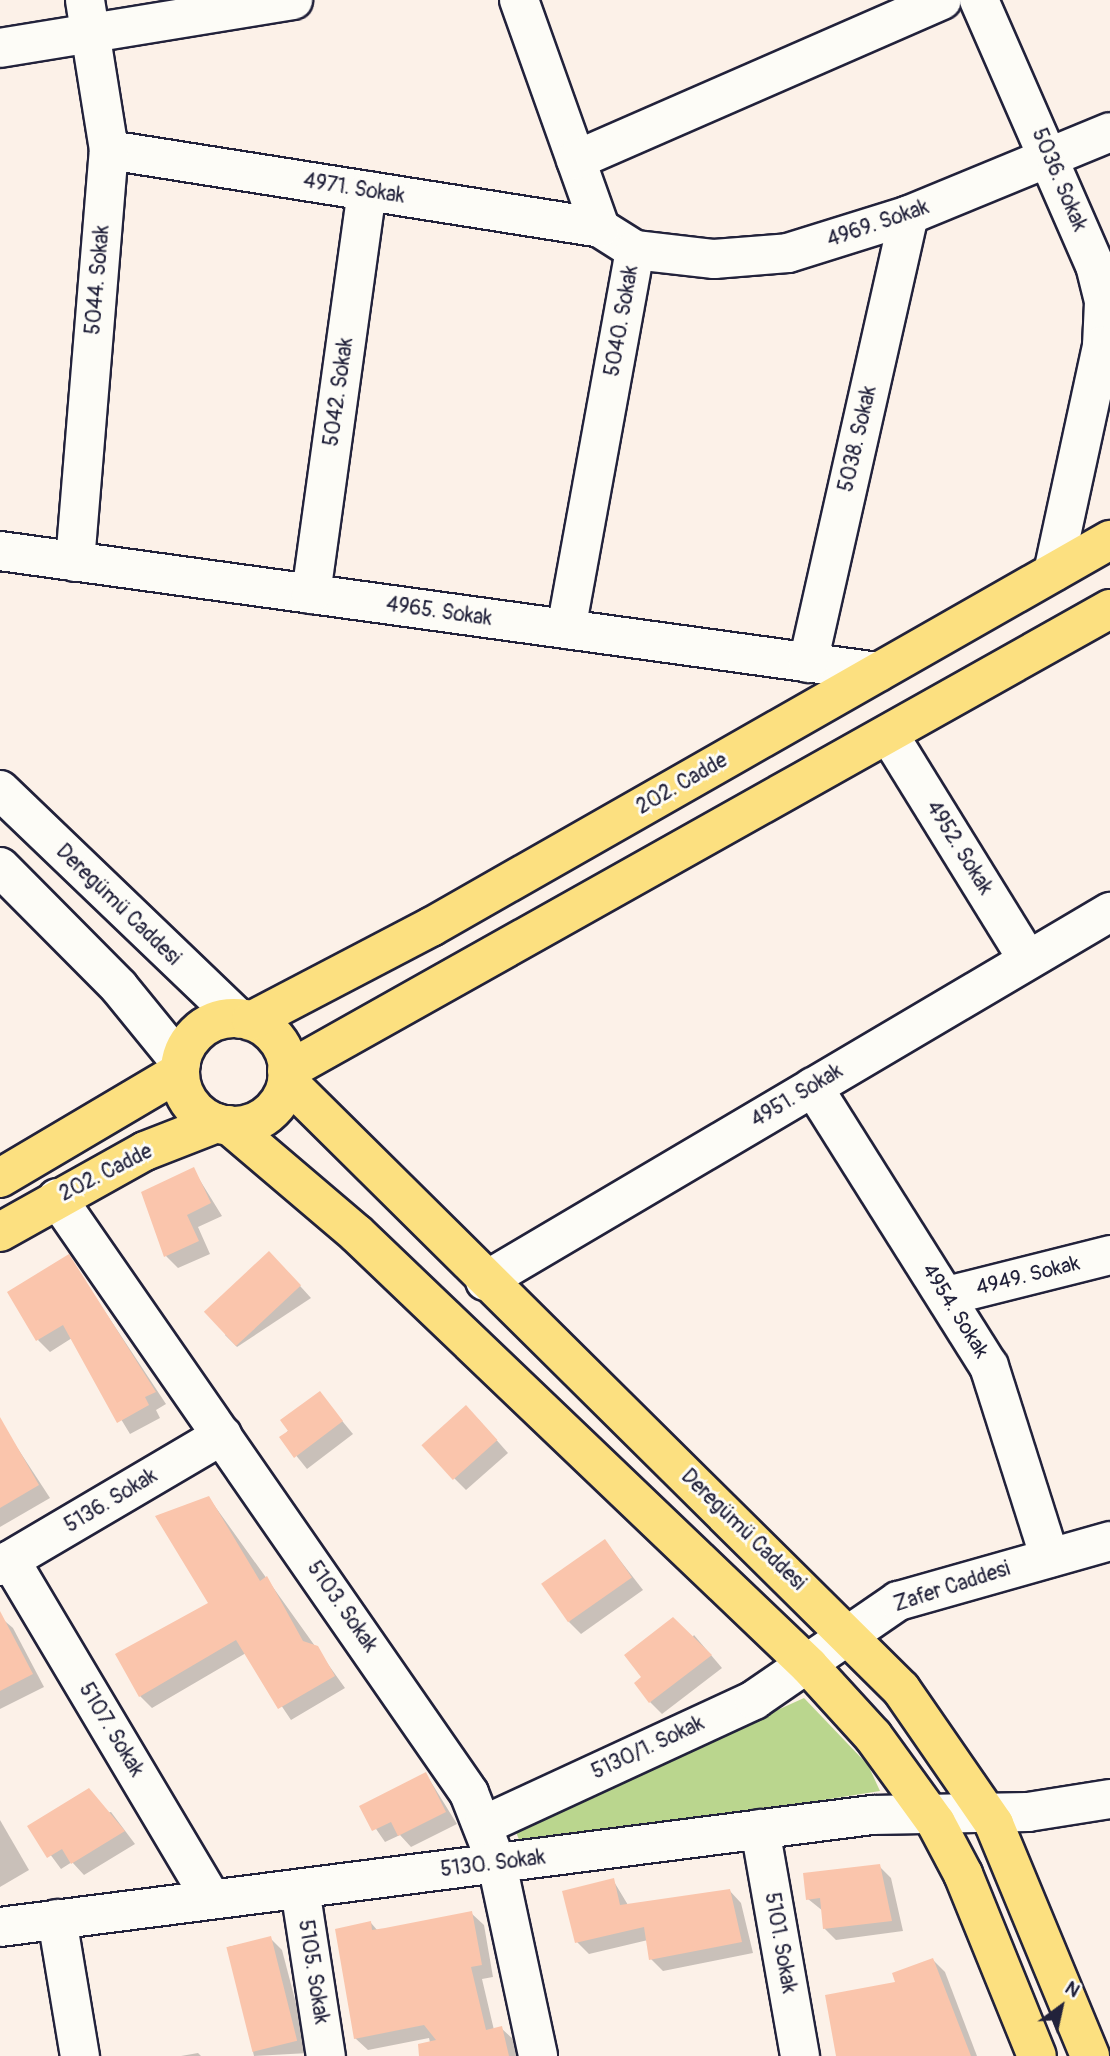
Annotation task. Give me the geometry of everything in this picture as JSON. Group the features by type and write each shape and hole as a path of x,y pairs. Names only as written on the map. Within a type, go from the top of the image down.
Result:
{"main road":[{"name":"202. Cadde","path":"244,1019 431,927 1110,540"},
{"path":"223,1124 272,1111 287,1076 1110,609"},
{"path":"0,1178 180,1067 195,1034 210,1023 244,1019 278,1041 287,1076"},
{"path":"180,1067 191,1106 223,1124 358,1234 809,1666 873,1736 928,1811 963,1874 1037,2056"},
{"name":"Deregümü Caddesi","path":"287,1076 485,1281 849,1633 936,1734 988,1814 1095,2045"},
{"name":"202. Cadde","path":"0,1232 145,1151 223,1124"}],"street":[{"path":"0,48 88,17 293,0"},
{"path":"519,0 600,228"},
{"path":"576,160 942,0"},
{"name":"5036. Sokak","path":"979,0 1050,157 1101,282 1106,344 1053,572"},
{"name":"5044. Sokak","path":"75,562 109,150 88,17"},
{"name":"4969. Sokak","path":"635,250 743,259 834,241 909,215 1110,132"},
{"name":"4971. Sokak","path":"109,150 600,228"},
{"name":"5042. Sokak","path":"311,594 367,191"},
{"name":"5038. Sokak","path":"808,663 909,215"},
{"name":"5040. Sokak","path":"566,629 635,250 600,228"},
{"name":"4965. Sokak","path":"0,551 878,673"},
{"name":"4952. Sokak","path":"889,735 1028,960"},
{"name":"Deregümü Caddesi","path":"0,790 244,1019"},
{"path":"0,867 119,987 180,1067"},
{"name":"4951. Sokak","path":"485,1281 1110,912"},
{"name":"4954. Sokak","path":"813,1087 989,1366 1050,1558"},
{"name":"5103. Sokak","path":"57,1198 450,1762 484,1825 497,1864 538,2056"},
{"name":"4949. Sokak","path":"947,1296 1110,1255"},
{"name":"5136. Sokak","path":"5,1563 222,1435"},
{"name":"Zafer Caddesi","path":"809,1666 849,1633 898,1601 1110,1541"},
{"name":"5107. Sokak","path":"5,1563 211,1899"},
{"name":"5130/1. Sokak","path":"484,1825 754,1700 809,1666"},
{"name":"5130. Sokak","path":"0,1927 760,1829 928,1811 988,1814 1110,1799"},
{"name":"5101. Sokak","path":"760,1829 800,2056"},
{"name":"5105. Sokak","path":"300,1889 326,2056"},
{"path":"57,1919 80,2056"}],"green space":[{"path":"804,1698 868,1765 880,1791 522,1848 515,1829"}],"building":[{"path":"194,1167 211,1203 187,1215 199,1241 164,1257 141,1192"},
{"path":"269,1251 301,1285 236,1346 204,1312"},
{"path":"69,1254 156,1392 145,1397 149,1405 117,1423 63,1325 36,1341 7,1292"},
{"path":"320,1391 343,1421 294,1458 279,1437 288,1431 280,1420"},
{"path":"466,1405 497,1440 453,1480 421,1445"},
{"path":"0,1417 39,1485 0,1508"},
{"path":"209,1496 260,1581 267,1576 303,1641 318,1646 335,1676 278,1709 236,1640 139,1697 115,1654 208,1603 155,1516"},
{"path":"605,1539 632,1578 568,1622 541,1584"},
{"path":"0,1611 33,1674 0,1691"},
{"path":"673,1617 712,1655 649,1703 634,1683 641,1677 624,1655"},
{"path":"426,1772 446,1812 398,1836 391,1822 372,1831 359,1806"},
{"path":"89,1788 125,1831 71,1864 62,1849 47,1858 27,1826"},
{"path":"880,1864 892,1921 823,1929 820,1898 806,1900 803,1873"},
{"path":"614,1878 620,1905 730,1889 742,1942 649,1960 644,1927 575,1943 562,1891"},
{"path":"472,1911 482,1965 471,1967 486,2030 502,2026 509,2056 419,2056 418,2044 436,2040 424,2025 354,2039 335,1929 371,1921 372,1930"},
{"path":"271,1936 297,2041 252,2052 226,1947"},
{"path":"933,1958 971,2056 836,2056 825,1995 895,1982 892,1973"}]}
